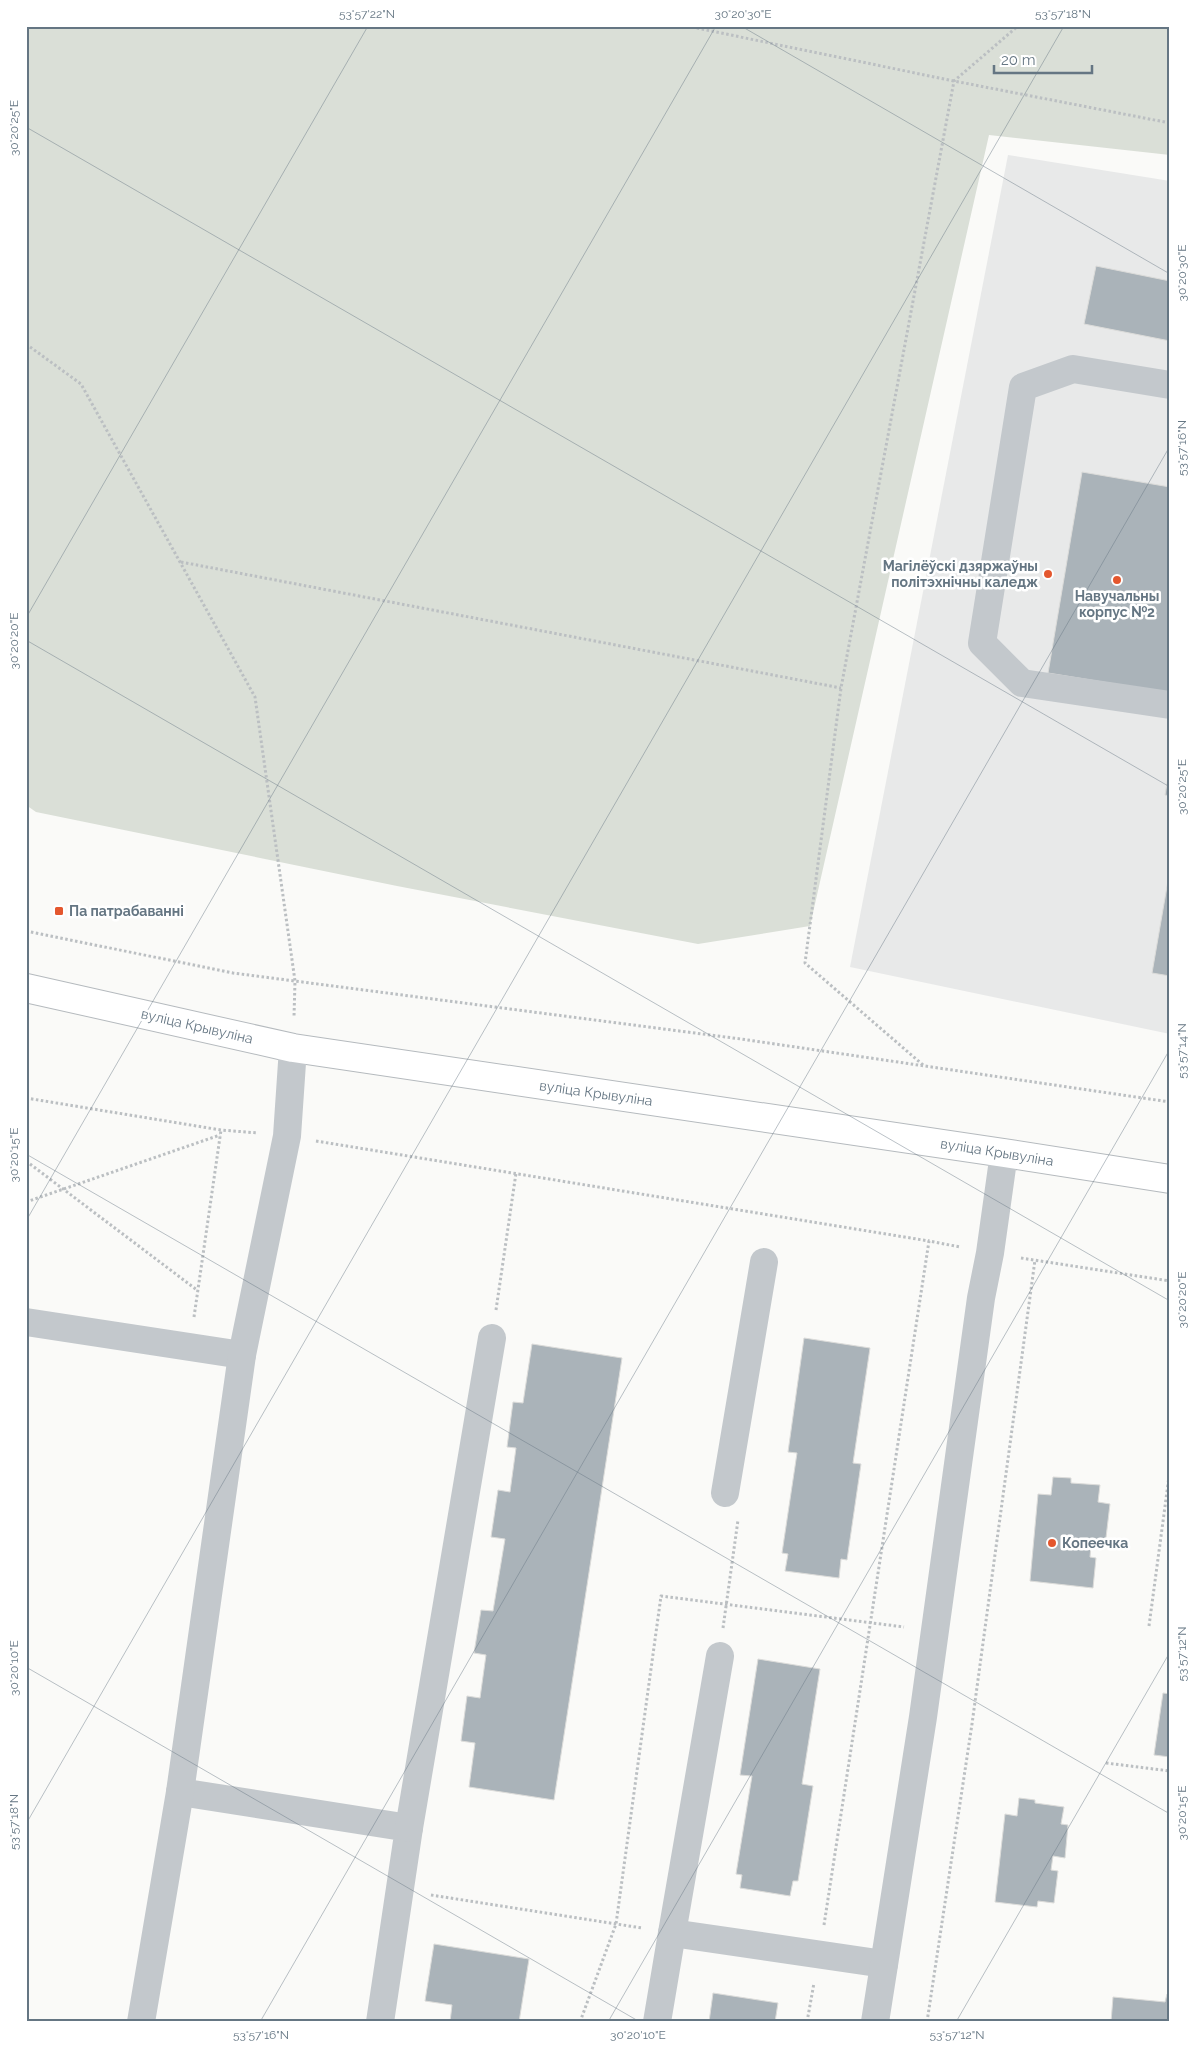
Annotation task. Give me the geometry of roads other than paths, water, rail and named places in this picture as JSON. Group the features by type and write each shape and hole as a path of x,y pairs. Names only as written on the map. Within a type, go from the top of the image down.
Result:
{"main road":[{"name":"вуліца Крывуліна","path":"26,988 293,1048 1004,1152 1170,1179"}],"street":[{"path":"1170,385 1073,369 1023,387 982,643 1022,683 1170,705"},
{"path":"141,2022 180,1792 242,1355 287,1136 293,1048"},
{"path":"875,2022 923,1717 981,1298 990,1253 1004,1152"},
{"path":"725,1493 764,1262"},
{"path":"26,1322 242,1355"},
{"path":"380,2022 409,1828 492,1338"},
{"path":"657,2022 720,1656"},
{"path":"180,1792 409,1828"},
{"path":"672,1933 820,1953 884,1964"}],"place":[{"name":"Магілёўскі дзяржаўны політэхнічны каледж","path":"1048,574"},
{"name":"Навучальны корпус №2","path":"1117,580"},
{"name":"Па патрабаванні","path":"59,911"},
{"name":"Копеечка","path":"1052,1543"}]}
